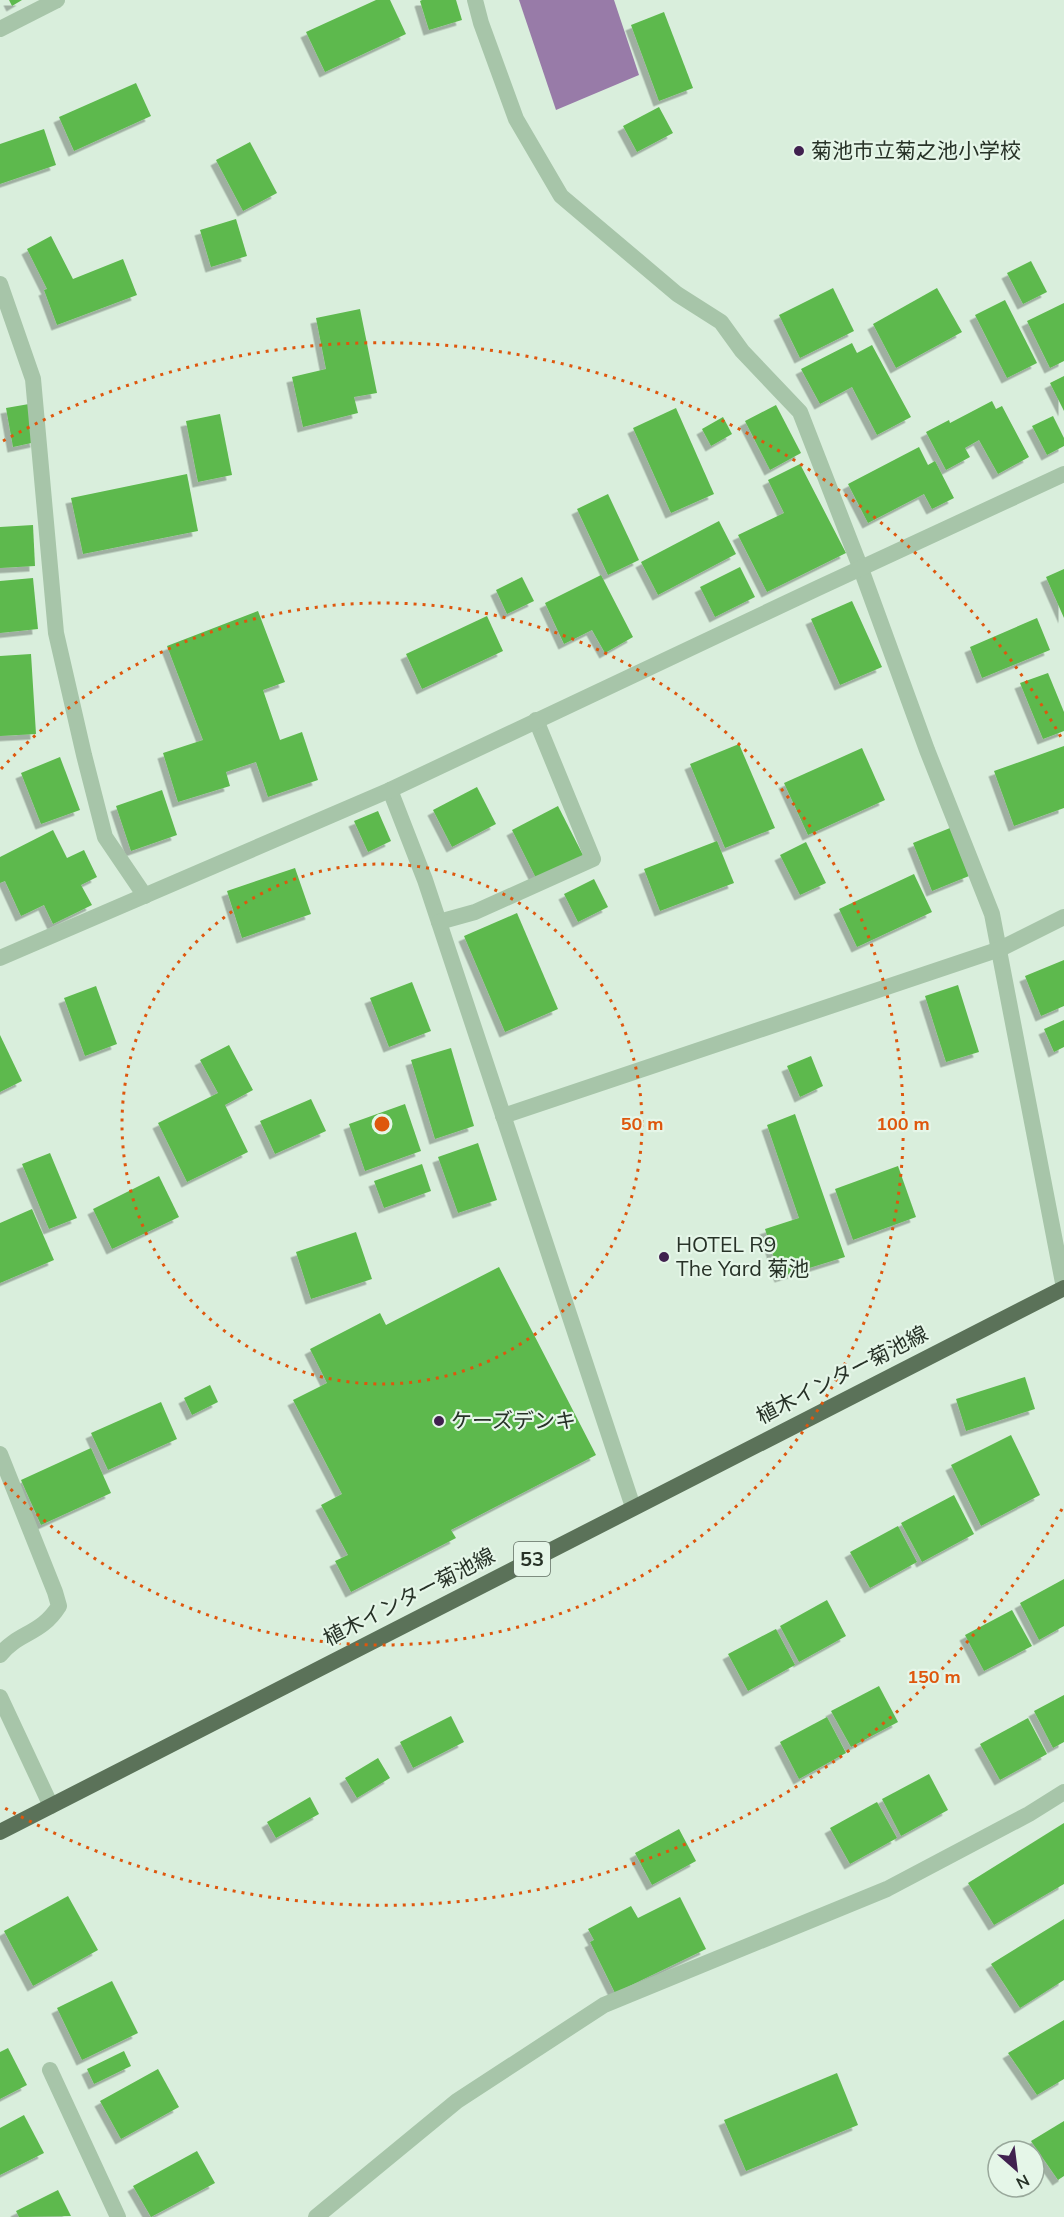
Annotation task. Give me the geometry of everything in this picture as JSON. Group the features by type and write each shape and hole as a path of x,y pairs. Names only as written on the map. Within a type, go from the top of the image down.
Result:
{"main road":[{"name":"植木インター菊池線","path":"0,1832 1064,1288"}],"street":[{"path":"0,29 57,0"},
{"path":"475,0 481,23 516,119 561,196 677,294 721,322 742,351 800,412 861,569 927,750 992,914 1064,1288"},
{"path":"0,284 33,379 56,633 84,755 105,837 145,896"},
{"path":"0,958 390,790 1064,474"},
{"path":"439,922 475,912 593,860 536,720"},
{"path":"390,790 439,922 633,1507"},
{"path":"503,1116 1000,949 1064,917"},
{"path":"0,1454 55,1592 58,1606 51,1619 42,1627 12,1643 0,1655"},
{"path":"0,1696 51,1806"},
{"path":"316,2217 457,2101 604,2005 887,1889 1029,1814 1064,1792"},
{"path":"50,2070 118,2217"}],"shaded area":[{"path":"519,0 614,0 639,75 556,110"}],"building":[{"path":"9,0 22,0 12,6"},
{"path":"376,0 390,0 406,34 325,72 306,32"},
{"path":"456,0 462,20 429,30 420,1"},
{"path":"664,12 693,88 659,101 631,25"},
{"path":"136,83 151,116 74,151 59,117"},
{"path":"659,107 673,133 637,152 623,126"},
{"path":"44,129 56,165 0,184 0,144"},
{"path":"250,142 277,193 243,211 216,160"},
{"path":"236,219 247,256 211,267 200,230"},
{"path":"51,236 73,279 123,259 137,295 57,325 44,290 47,289 27,249"},
{"path":"1031,261 1047,292 1023,304 1007,273"},
{"path":"833,288 854,331 800,358 779,315"},
{"path":"937,288 962,332 896,368 873,324"},
{"path":"1005,300 1037,363 1007,378 975,315"},
{"path":"1064,303 1064,361 1050,368 1027,321"},
{"path":"360,309 377,393 354,397 358,413 303,427 292,377 326,369 316,318"},
{"path":"852,343 857,353 872,345 911,417 877,435 852,387 820,404 801,369"},
{"path":"1064,376 1064,411 1050,383"},
{"path":"992,401 996,409 1002,406 1029,457 998,474 979,440 965,448 970,457 946,470 926,432 949,420 950,423"},
{"path":"29,404 36,442 13,447 6,408"},
{"path":"776,405 801,453 770,470 745,421"},
{"path":"676,408 714,494 671,513 633,428"},
{"path":"220,414 232,475 198,482 186,421"},
{"path":"1053,416 1064,438 1064,446 1047,455 1032,426"},
{"path":"723,417 732,434 711,446 702,429"},
{"path":"919,447 928,465 935,461 954,498 932,509 924,494 868,523 848,484"},
{"path":"800,464 846,553 767,592 738,535 784,513 768,480"},
{"path":"187,474 198,531 83,554 71,498"},
{"path":"608,494 639,560 608,575 577,509"},
{"path":"719,521 736,554 658,595 641,562"},
{"path":"33,525 35,566 0,568 0,527"},
{"path":"740,567 755,597 715,617 700,587"},
{"path":"1064,569 1064,618 1046,577"},
{"path":"601,575 633,637 605,653 592,630 564,644 545,603"},
{"path":"522,577 534,601 507,614 496,590"},
{"path":"33,578 38,629 0,633 0,581"},
{"path":"852,601 882,667 840,685 811,619"},
{"path":"258,611 285,682 263,690 280,740 302,732 318,780 268,797 256,762 226,772 230,786 178,802 163,753 203,740 167,646"},
{"path":"487,616 503,651 422,689 406,654"},
{"path":"1037,618 1050,650 982,678 970,647"},
{"path":"31,654 36,734 0,736 0,656"},
{"path":"1048,673 1064,712 1064,731 1043,739 1020,683"},
{"path":"739,744 775,828 725,848 690,764"},
{"path":"1064,746 1064,808 1014,826 994,771"},
{"path":"862,748 885,800 808,835 784,783"},
{"path":"60,757 80,810 41,824 21,773"},
{"path":"477,787 496,824 452,847 433,810"},
{"path":"162,790 177,835 131,851 116,806"},
{"path":"558,806 586,861 539,884 512,830"},
{"path":"378,811 391,841 368,852 354,821"},
{"path":"950,828 969,876 932,891 913,843"},
{"path":"53,830 67,858 84,850 97,877 81,885 92,905 53,924 44,905 21,916 5,881 0,883 0,857"},
{"path":"717,841 734,883 660,911 644,869"},
{"path":"806,842 826,883 800,895 780,855"},
{"path":"295,868 311,914 242,938 227,891"},
{"path":"914,874 932,912 857,947 839,909"},
{"path":"594,879 608,907 578,922 564,894"},
{"path":"517,913 558,1009 505,1032 464,936"},
{"path":"1064,960 1064,1006 1041,1016 1025,976"},
{"path":"412,982 431,1031 389,1047 370,998"},
{"path":"958,985 979,1052 946,1062 925,996"},
{"path":"96,986 117,1044 85,1056 64,998"},
{"path":"1064,1020 1064,1047 1054,1052 1044,1029"},
{"path":"0,1035 22,1081 0,1092"},
{"path":"229,1045 253,1090 225,1105 248,1152 187,1182 158,1123 218,1093 200,1060"},
{"path":"451,1048 474,1126 435,1139 411,1060"},
{"path":"811,1056 823,1086 800,1097 787,1066"},
{"path":"311,1099 326,1131 275,1154 260,1121"},
{"path":"405,1104 421,1151 365,1171 349,1124"},
{"path":"795,1114 845,1257 780,1277 765,1229 799,1218 767,1125"},
{"path":"478,1143 497,1200 458,1213 438,1157"},
{"path":"50,1153 77,1218 49,1229 22,1164"},
{"path":"422,1164 431,1191 384,1208 374,1181"},
{"path":"898,1166 916,1217 853,1240 835,1189"},
{"path":"159,1176 179,1217 112,1249 93,1209"},
{"path":"32,1209 54,1260 0,1283 0,1223"},
{"path":"356,1232 372,1279 311,1299 296,1252"},
{"path":"499,1267 596,1455 451,1530 456,1538 351,1592 335,1561 348,1555 321,1505 342,1494 293,1400 327,1383 310,1349 380,1313 386,1325"},
{"path":"1025,1377 1035,1409 966,1431 956,1399"},
{"path":"210,1385 218,1402 192,1415 184,1398"},
{"path":"161,1402 177,1439 108,1470 91,1433"},
{"path":"1011,1435 1040,1495 981,1526 951,1465"},
{"path":"91,1448 111,1493 41,1525 21,1480"},
{"path":"954,1495 974,1534 922,1562 901,1523"},
{"path":"898,1526 917,1562 870,1588 850,1552"},
{"path":"1064,1579 1064,1626 1039,1640 1020,1603"},
{"path":"827,1600 846,1636 799,1662 780,1626"},
{"path":"1012,1610 1032,1646 984,1671 965,1635"},
{"path":"776,1629 795,1665 748,1691 728,1654"},
{"path":"879,1686 898,1722 851,1747 831,1711"},
{"path":"1064,1695 1064,1742 1053,1748 1034,1711"},
{"path":"451,1716 464,1742 413,1768 400,1742"},
{"path":"827,1717 846,1753 799,1779 780,1742"},
{"path":"1028,1718 1047,1754 1000,1780 980,1744"},
{"path":"378,1758 390,1778 357,1798 345,1778"},
{"path":"929,1774 948,1810 901,1836 882,1799"},
{"path":"310,1797 319,1814 276,1838 267,1822"},
{"path":"877,1802 897,1838 850,1864 830,1828"},
{"path":"1064,1823 1064,1884 994,1925 968,1883"},
{"path":"679,1829 696,1861 652,1885 635,1853"},
{"path":"68,1896 98,1950 33,1986 4,1931"},
{"path":"680,1897 706,1949 615,1993 590,1942 594,1940 588,1929 631,1906 638,1918"},
{"path":"1064,1919 1064,1980 1020,2008 991,1964"},
{"path":"112,1981 138,2033 82,2060 57,2008"},
{"path":"1064,2020 1064,2079 1037,2095 1008,2053"},
{"path":"8,2048 27,2085 0,2099 0,2052"},
{"path":"124,2051 131,2066 94,2084 87,2069"},
{"path":"158,2069 179,2107 121,2139 100,2101"},
{"path":"837,2073 858,2125 746,2171 724,2120"},
{"path":"24,2115 44,2153 0,2175 0,2128"},
{"path":"1064,2121 1064,2176 1058,2180 1046,2163 1046,2139 1034,2139"},
{"path":"197,2151 215,2183 151,2217 133,2186"},
{"path":"58,2190 71,2216 19,2217 16,2211"}],"place":[{"name":"菊池市立菊之池小学校","path":"799,151"},
{"name":"HOTEL R9 The Yard 菊池","path":"664,1257"},
{"name":"ケーズデンキ","path":"439,1421"}]}
